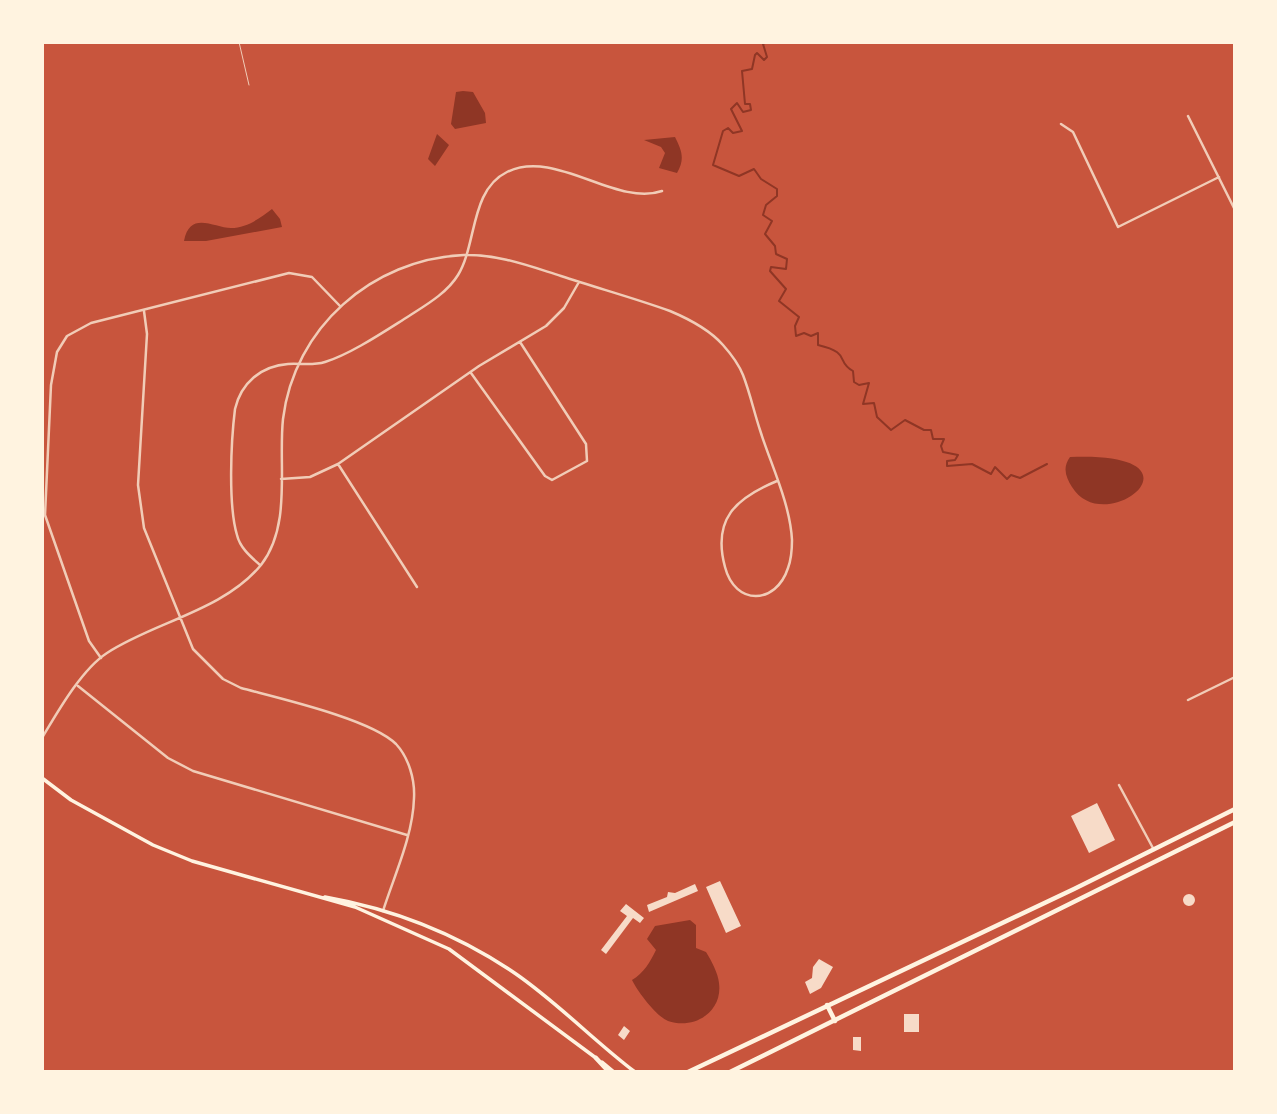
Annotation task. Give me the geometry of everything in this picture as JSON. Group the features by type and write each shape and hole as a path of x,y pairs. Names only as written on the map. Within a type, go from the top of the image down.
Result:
{"highway":[{"path":"688,1072 1235,809"},
{"path":"730,1072 1235,822"},
{"path":"827,1006 835,1021"},
{"path":"596,1058 609,1072"}],"main road":[{"path":"42,778 80,806 153,845 192,861 355,907 449,949 614,1072"},
{"path":"302,893 416,921 460,941 516,974 635,1072"}],"street":[{"path":"1188,116 1235,209"},
{"path":"1061,124 1073,132 1118,227 1219,177"},
{"path":"260,565 242,547 235,525 232,495 235,409 238,397 254,376 267,369 326,362 439,296 457,277 487,190 506,172 522,167 548,167 643,194 662,191"},
{"path":"42,738 47,724 101,658 236,588 260,565 275,538 283,421 297,365 322,324 340,306 373,281 393,271 466,255 522,262 689,319 722,344 743,375 777,481 792,542 788,570 765,595 747,596 736,591 730,582 721,548 722,528 747,494 777,481"},
{"path":"101,658 89,641 45,516 51,385 57,352 67,336 91,323 144,312 289,273 312,277 340,306"},
{"path":"281,479 310,477 338,464 471,373 546,326 564,308 580,281"},
{"path":"144,312 147,334 138,500 144,528 178,617 193,649 223,678 241,688 379,732 395,743 412,774 414,799 407,835 383,911"},
{"path":"471,373 545,476 551,480 562,477 587,461 586,444 520,342"},
{"path":"338,464 416,587"},
{"path":"1188,700 1235,677"},
{"path":"78,686 168,758 193,771 407,835"},
{"path":"42,726 47,724"},
{"path":"1119,785 1154,850"}],"lane":[{"path":"239,42 249,85"}],"shaded area":[{"path":"456,92 473,92 485,113 486,123 455,129 451,124"},
{"path":"437,134 449,145 435,166 428,159"},
{"path":"675,137 682,155 677,173 659,168 665,153 661,147 644,140"},
{"path":"272,209 280,219 282,227 206,241 184,241 191,226 197,223 237,228 253,222"},
{"path":"1070,457 1113,459 1137,467 1143,478 1138,490 1124,500 1106,504 1087,501 1068,480 1066,469"},
{"path":"690,920 696,925 696,948 706,952 716,971 719,993 716,1002 705,1016 697,1021 678,1023 668,1021 658,1014 632,980 643,971 656,950 647,939 655,926"}],"building":[{"path":"1097,803 1115,840 1089,853 1071,816"},
{"path":"720,881 741,926 726,933 706,887"},
{"path":"695,884 698,891 649,912 647,905 667,897 668,892 675,893"},
{"path":"1189,894 1195,900 1189,906 1183,900"},
{"path":"626,904 644,918 640,923 633,918 606,954 601,950 627,916 620,911"},
{"path":"819,959 833,967 821,988 810,994 805,982 812,978 813,967"},
{"path":"904,1014 919,1014 919,1032 904,1032"},
{"path":"624,1026 630,1031 624,1040 618,1035"},
{"path":"853,1037 861,1037 861,1051 853,1050"}],"waterway":[{"path":"767,42 763,44 767,57 764,60 757,53 752,69 742,71 745,104 750,104 751,110 743,112 737,103 731,109 742,131 733,133 728,128 723,131 713,165 739,176 754,169 761,179 777,189 777,196 766,205 763,215 772,221 765,234 775,246 776,254 787,259 786,269 771,267 770,271 786,289 779,301 799,317 795,326 796,336 818,333 818,345 839,354 853,371 854,382 859,385 869,383 863,404 874,403 877,417 891,430 905,420 924,430 931,430 933,439 944,439 941,446 943,452 958,455 955,460 947,461 947,466 972,464 991,474 995,467 1007,479 1011,475 1020,478 1047,464"}]}
